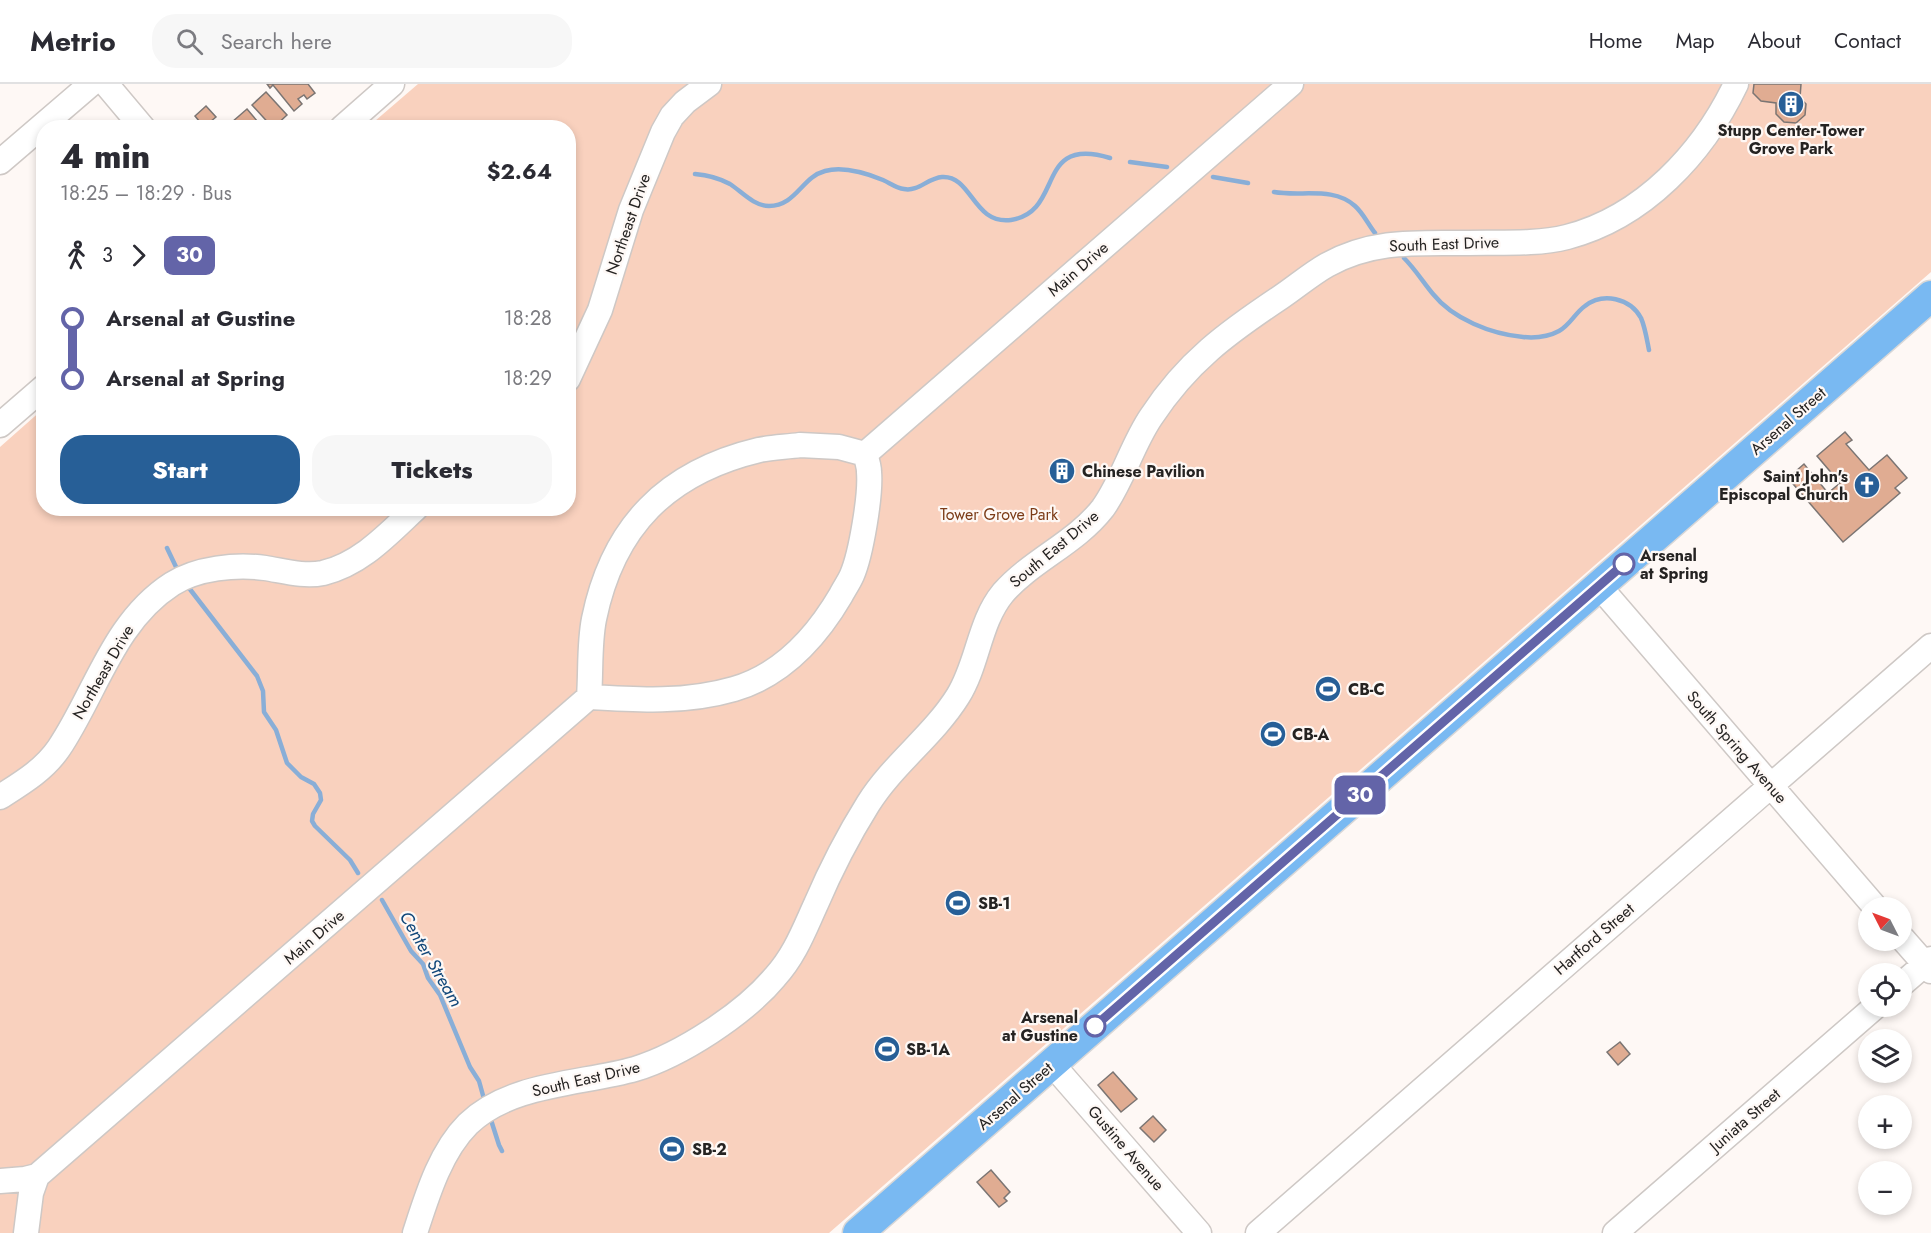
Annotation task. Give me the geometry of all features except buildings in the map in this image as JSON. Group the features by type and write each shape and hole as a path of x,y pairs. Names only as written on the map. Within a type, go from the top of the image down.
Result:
{"main road":[{"name":"Arsenal Street","path":"858,1233 1931,296"}],"street":[{"path":"49,120 91,84"},
{"path":"106,84 136,120"},
{"path":"351,120 392,84"},
{"name":"Northeast Drive","path":"576,362 600,310 631,210 663,132 672,116 685,102 709,84"},
{"name":"Main Drive","path":"866,454 1291,84"},
{"name":"South East Drive","path":"415,1233 445,1156 465,1127 484,1111 537,1090 655,1063 744,1008 775,979 795,951 841,851 872,797 940,721 959,695 989,615 997,601 1024,572 1069,540 1102,509 1116,488 1148,421 1187,369 1205,351 1327,265 1373,247 1397,243 1503,242 1564,238 1587,231 1620,216 1673,175 1713,126 1736,84"},
{"path":"0,162 36,131"},
{"path":"0,425 36,394"},
{"path":"800,446 840,447 866,454 869,473 864,529 852,576 829,615 802,648 773,672 736,688 700,697 652,701 589,697 594,621 605,580 624,538 658,498 689,476 710,466 761,450 800,446"},
{"name":"Northeast Drive","path":"0,797 44,766 59,748 113,648 135,616 171,584 203,572 236,567 262,567 302,574 323,573 344,566 363,555 407,516"},
{"name":"South Spring Avenue","path":"1599,586 1867,897"},
{"name":"Hartford Street","path":"1258,1233 1931,645"},
{"name":"Main Drive","path":"38,1176 589,697"},
{"path":"1912,948 1929,964 1912,977"},
{"name":"Juniata Street","path":"1615,1233 1863,1017"},
{"name":"Gustine Avenue","path":"1052,1064 1199,1233"},
{"path":"0,1181 38,1176"},
{"path":"26,1233 31,1193 38,1176"}],"green space":[{"name":"Tower Grove Park","path":"418,84 1931,84 1931,272 829,1233 0,1233 0,447 36,415 36,516 576,516 576,120 376,120"}],"waterway":[{"path":"695,174 722,180 753,201 769,206 778,205 793,197 810,179 825,171 847,170 862,173 904,189 914,189 937,178 952,178 988,215 998,220 1011,220 1028,214 1039,204 1052,177 1060,165 1070,157 1086,154 1110,158"},
{"path":"1130,162 1167,167"},
{"path":"1213,177 1248,183"},
{"path":"1274,192 1337,196 1355,206 1375,233"},
{"path":"1404,258 1441,303 1462,318 1486,329 1523,337 1546,336 1563,328 1581,309 1592,302 1600,299 1616,299 1630,306 1641,318 1649,350"},
{"name":"Center Stream","path":"167,548 177,569"},
{"name":"Center Stream","path":"189,588 257,676 263,691 264,712 276,730 287,763 301,777 314,784 320,793 321,800 313,814 312,821 350,860 358,873"},
{"name":"Center Stream","path":"382,900 411,951 423,964 428,978 440,995 470,1067 479,1081 484,1099"},
{"name":"Center Stream","path":"491,1120 502,1151"}],"bus line":[{"name":"30","path":"1095,1026 1624,564"}],"place":[{"name":"Stupp Center-Tower Grove Park","path":"1791,104"},
{"name":"Chinese Pavilion","path":"1062,471"},
{"name":"Saint John's Episcopal Church","path":"1867,485"},
{"name":"Arsenal at Spring","path":"1624,564"},
{"name":"CB-C","path":"1328,689"},
{"name":"CB-A","path":"1273,734"},
{"name":"SB-1","path":"958,903"},
{"name":"Arsenal at Gustine","path":"1095,1026"},
{"name":"SB-1A","path":"887,1049"},
{"name":"SB-2","path":"672,1149"}]}
